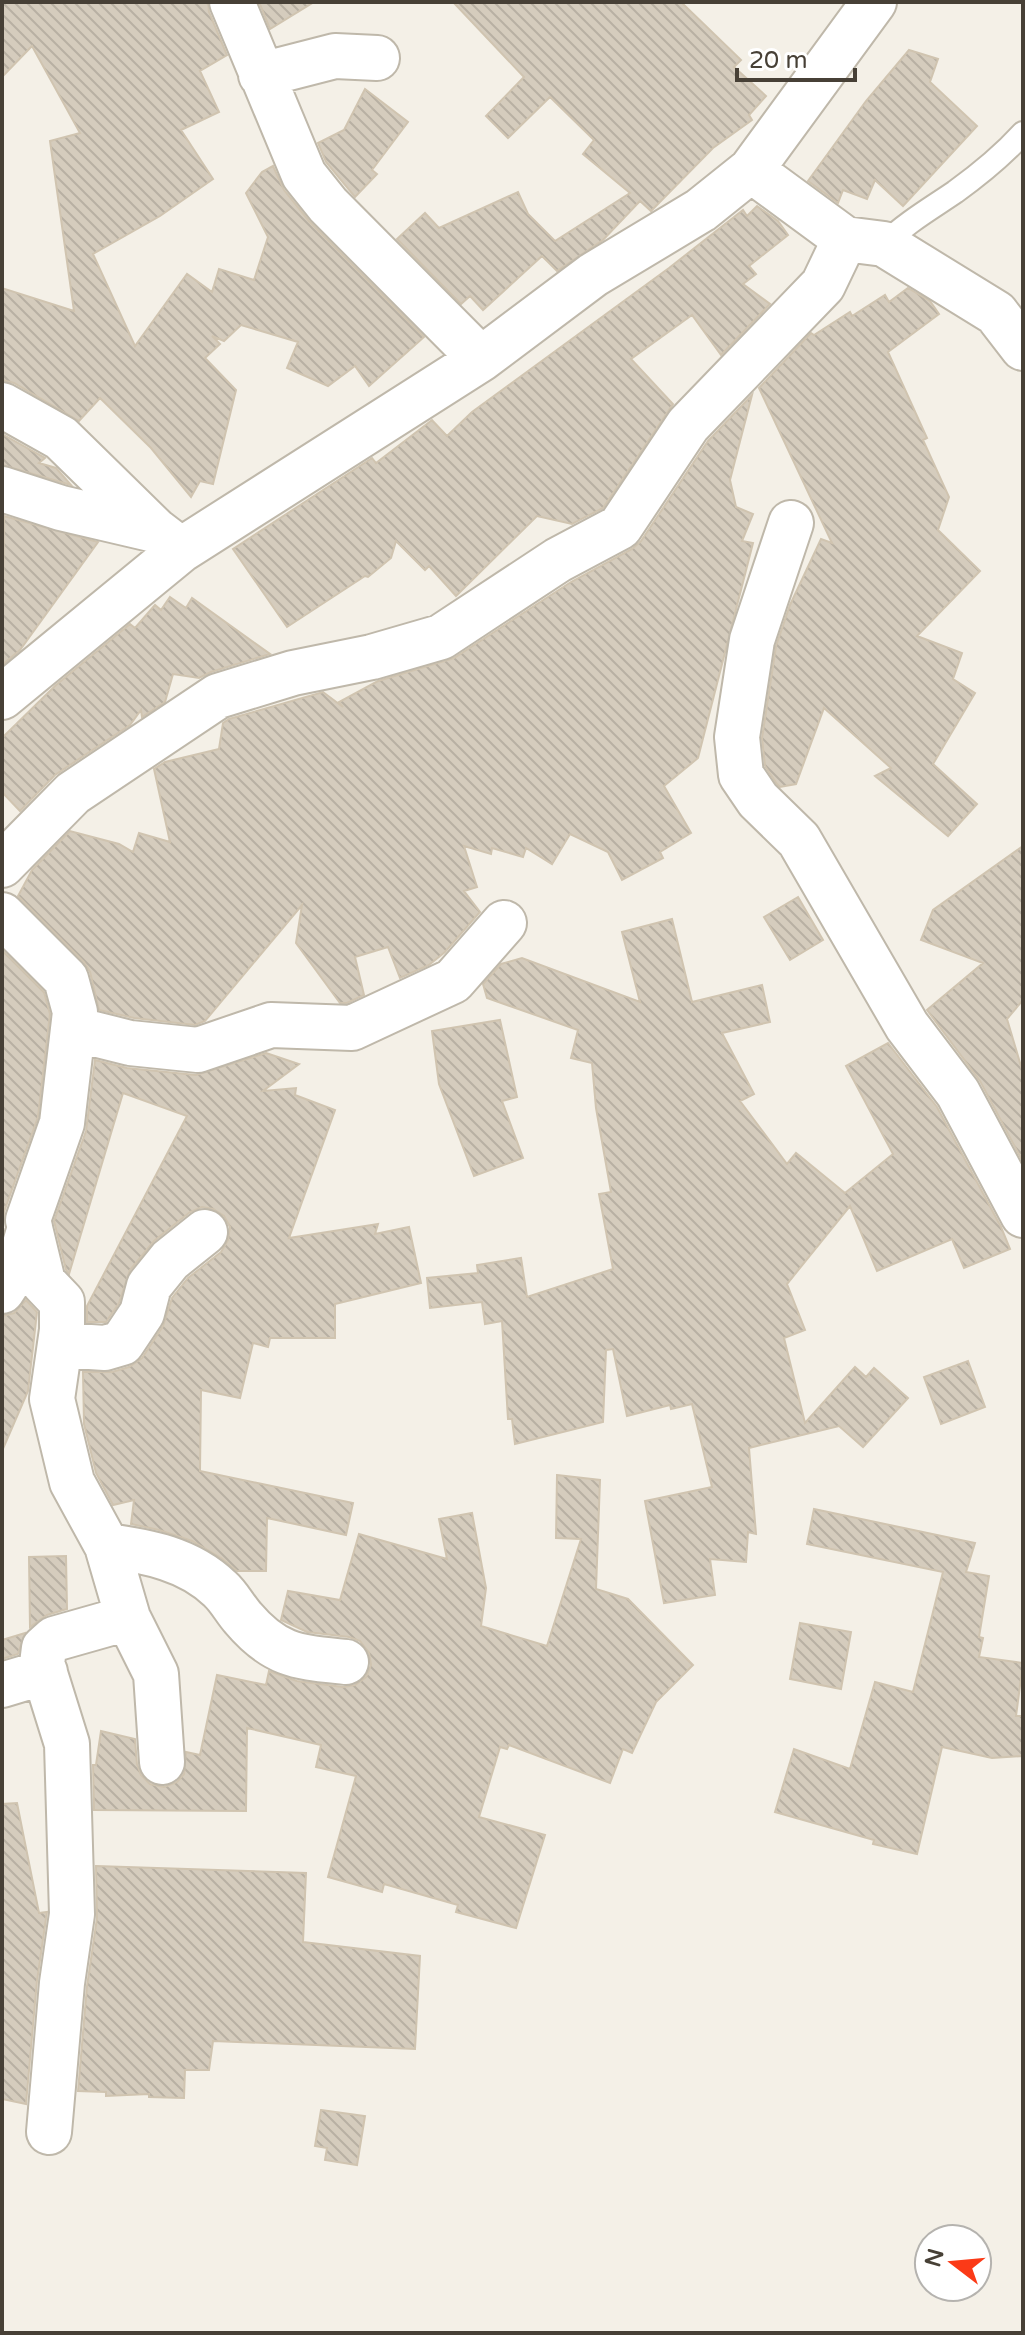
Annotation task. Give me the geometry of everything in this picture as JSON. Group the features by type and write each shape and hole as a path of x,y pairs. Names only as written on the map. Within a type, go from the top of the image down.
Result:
{"street":[{"path":"232,2 304,175 328,205 481,359"},
{"path":"2,697 168,540 481,359 593,275 701,210 751,170 874,2"},
{"path":"261,75 335,56 377,58"},
{"path":"751,170 864,242 996,313 1023,348"},
{"path":"2,865 73,793 218,696 293,673 407,649 441,637 558,560 620,527 688,425 864,242"},
{"path":"2,405 61,438 168,540"},
{"path":"2,489 168,540"},
{"path":"791,523 752,640 737,737 741,775 758,800 799,840 907,1026 958,1093 1023,1215"},
{"path":"2,915 66,979 75,1012 62,1123 20,1221 19,1265 2,1291"},
{"path":"74,1029 130,1043 198,1050 271,1025 352,1028 453,981 504,923"},
{"path":"20,1221 43,1282 62,1302 60,1345 52,1399 72,1482 107,1546 128,1618 156,1674 162,1762"},
{"path":"60,1345 105,1348 122,1343 142,1313 149,1286 170,1260 205,1232"},
{"path":"107,1546 154,1552 185,1565 219,1588 244,1620 277,1648 297,1657 346,1662"},
{"path":"49,2132 62,1983 72,1914 67,1744 42,1664 44,1648 54,1639 128,1618"},
{"path":"2,1685 45,1672"}],"lane":[{"path":"864,242 904,224 955,192 1005,152 1023,133"}],"building":[{"path":"2,2 208,2 209,12 227,55 200,71 219,112 181,130 213,179 160,216 93,254 135,346 187,274 212,292 219,269 254,280 268,237 246,193 262,172 273,166 284,190 309,221 424,337 369,386 355,366 328,386 287,368 298,342 241,325 224,341 212,336 220,344 205,358 236,390 213,484 200,481 191,497 151,448 100,398 79,421 14,383 2,380 2,288 74,311 50,141 80,133 32,46 2,77"},
{"path":"259,2 314,2 270,29"},
{"path":"453,2 681,2 741,60 734,67 766,96 749,115 752,120 713,148 651,211 640,201 603,240 557,271 542,256 483,310 470,296 461,304 397,239 425,213 439,228 518,192 528,214 555,241 630,193 583,154 594,140 550,97 508,138 486,116 524,77"},
{"path":"909,50 938,59 930,82 977,126 903,206 875,180 867,199 843,190 838,203 808,181 866,101"},
{"path":"365,89 408,122 372,170 377,174 355,197 326,162 318,143 344,130"},
{"path":"757,206 778,221 788,235 749,266 756,274 743,284 770,304 721,355 692,315 631,359 673,404 603,508 572,524 537,516 456,596 429,566 425,570 396,541 391,558 368,577 365,576 287,627 233,549 372,458 376,463 432,420 447,436 472,412 743,210 747,216"},
{"path":"908,288 930,301 939,314 888,352 927,438 923,440 949,497 938,530 980,571 917,636 962,653 953,679 975,693 933,764 977,804 948,836 875,776 891,768 824,708 796,784 780,787 777,784 765,766 762,738 776,646 790,605 821,539 832,543 759,388 811,333 814,335 850,312 852,316 885,295 889,302"},
{"path":"752,395 730,480 736,507 753,514 742,541 753,543 698,758 664,786 691,833 660,852 663,858 622,880 608,852 570,834 552,864 526,848 523,857 492,848 491,854 464,846 477,887 464,891 480,912 445,952 429,965 400,978 388,947 355,957 364,995 347,1003 340,1003 296,943 302,905 205,1021 195,1025 134,1018 99,1010 90,972 84,962 18,896 32,870 70,831 119,844 133,852 139,833 170,842 154,769 165,762 219,749 223,723 229,719 323,692 343,707 339,702 378,681 454,658 571,582 632,549 641,541 708,441"},
{"path":"2,434 45,458 39,463 56,468 71,485 2,465"},
{"path":"4,516 98,542 20,650 2,665"},
{"path":"170,597 186,608 192,598 270,654 199,678 173,674 165,702 142,717 141,710 130,725 55,775 20,811 2,792 2,738 56,685 130,624 135,628 155,605 161,610"},
{"path":"1023,846 1023,1000 1007,1019 1023,1073 1023,1162 980,1081 927,1010 983,963 921,940 933,910"},
{"path":"798,897 823,940 790,960 764,917"},
{"path":"672,919 692,1002 762,985 770,1022 722,1033 754,1094 740,1101 787,1164 796,1153 845,1193 893,1154 846,1066 888,1043 937,1107 1010,1249 964,1268 952,1239 877,1271 850,1206 787,1284 805,1330 784,1338 805,1423 855,1367 866,1377 874,1368 908,1398 863,1447 839,1426 749,1448 756,1534 748,1532 746,1562 710,1559 715,1595 664,1603 645,1501 712,1487 692,1404 671,1409 670,1405 627,1416 613,1349 606,1350 603,1422 515,1444 512,1419 508,1419 502,1321 485,1324 482,1302 430,1308 427,1278 478,1273 477,1265 521,1258 527,1297 613,1269 599,1194 611,1192 596,1108 592,1063 571,1058 578,1030 487,998 483,984 501,964 522,958 640,1002 622,932"},
{"path":"2,950 44,992 50,1014 38,1117 4,1212 2,1234"},
{"path":"500,1020 517,1097 502,1101 523,1158 474,1176 439,1084 432,1031"},
{"path":"266,1053 299,1064 263,1091 296,1088 295,1095 335,1110 289,1238 378,1224 375,1234 409,1227 421,1283 335,1304 335,1338 270,1338 268,1347 253,1343 240,1398 201,1390 200,1471 353,1503 346,1535 267,1518 266,1571 237,1571 192,1541 131,1524 134,1500 113,1505 96,1473 84,1424 83,1372 112,1372 129,1367 142,1358 163,1326 172,1298 188,1278 221,1252 228,1240 230,1227 224,1216 202,1207 190,1212 154,1241 130,1270 119,1303 106,1322 87,1322 87,1306 187,1116 123,1093 69,1274 54,1221 86,1131 95,1060 127,1068 196,1075"},
{"path":"26,1300 37,1312 28,1391 2,1451 2,1316 14,1313"},
{"path":"968,1361 985,1407 941,1424 924,1377"},
{"path":"557,1475 600,1480 596,1589 628,1599 693,1665 656,1702 632,1753 623,1749 610,1783 509,1745 507,1749 500,1747 479,1817 545,1835 516,1928 456,1912 458,1905 384,1884 382,1892 328,1877 356,1776 316,1767 321,1745 247,1728 246,1811 94,1810 93,1765 96,1765 101,1731 135,1739 141,1775 150,1784 164,1787 177,1782 184,1774 186,1752 200,1755 217,1675 266,1685 269,1671 297,1681 343,1687 355,1685 366,1677 371,1665 369,1653 360,1641 307,1632 281,1620 288,1591 340,1600 359,1534 447,1559 439,1519 472,1513 486,1588 481,1626 547,1646 581,1539 556,1538"},
{"path":"814,1509 975,1543 966,1572 989,1576 979,1637 983,1638 979,1657 1023,1663 1016,1716 1023,1716 1023,1756 992,1758 942,1747 917,1854 873,1844 874,1840 775,1812 794,1749 850,1769 875,1682 913,1692 943,1572 807,1544"},
{"path":"66,1556 67,1609 47,1615 30,1627 29,1557"},
{"path":"800,1623 851,1632 841,1689 790,1679"},
{"path":"25,1633 18,1654 2,1659 2,1640"},
{"path":"17,1803 39,1913 47,1912 37,1981 26,2104 2,2099 2,1804"},
{"path":"96,1866 306,1873 303,1942 420,1956 415,2049 213,2041 209,2070 185,2070 184,2098 149,2097 149,2094 106,2096 106,2092 78,2091 87,1986 97,1918"},
{"path":"321,2110 365,2116 357,2165 325,2160 327,2148 315,2146"}]}
